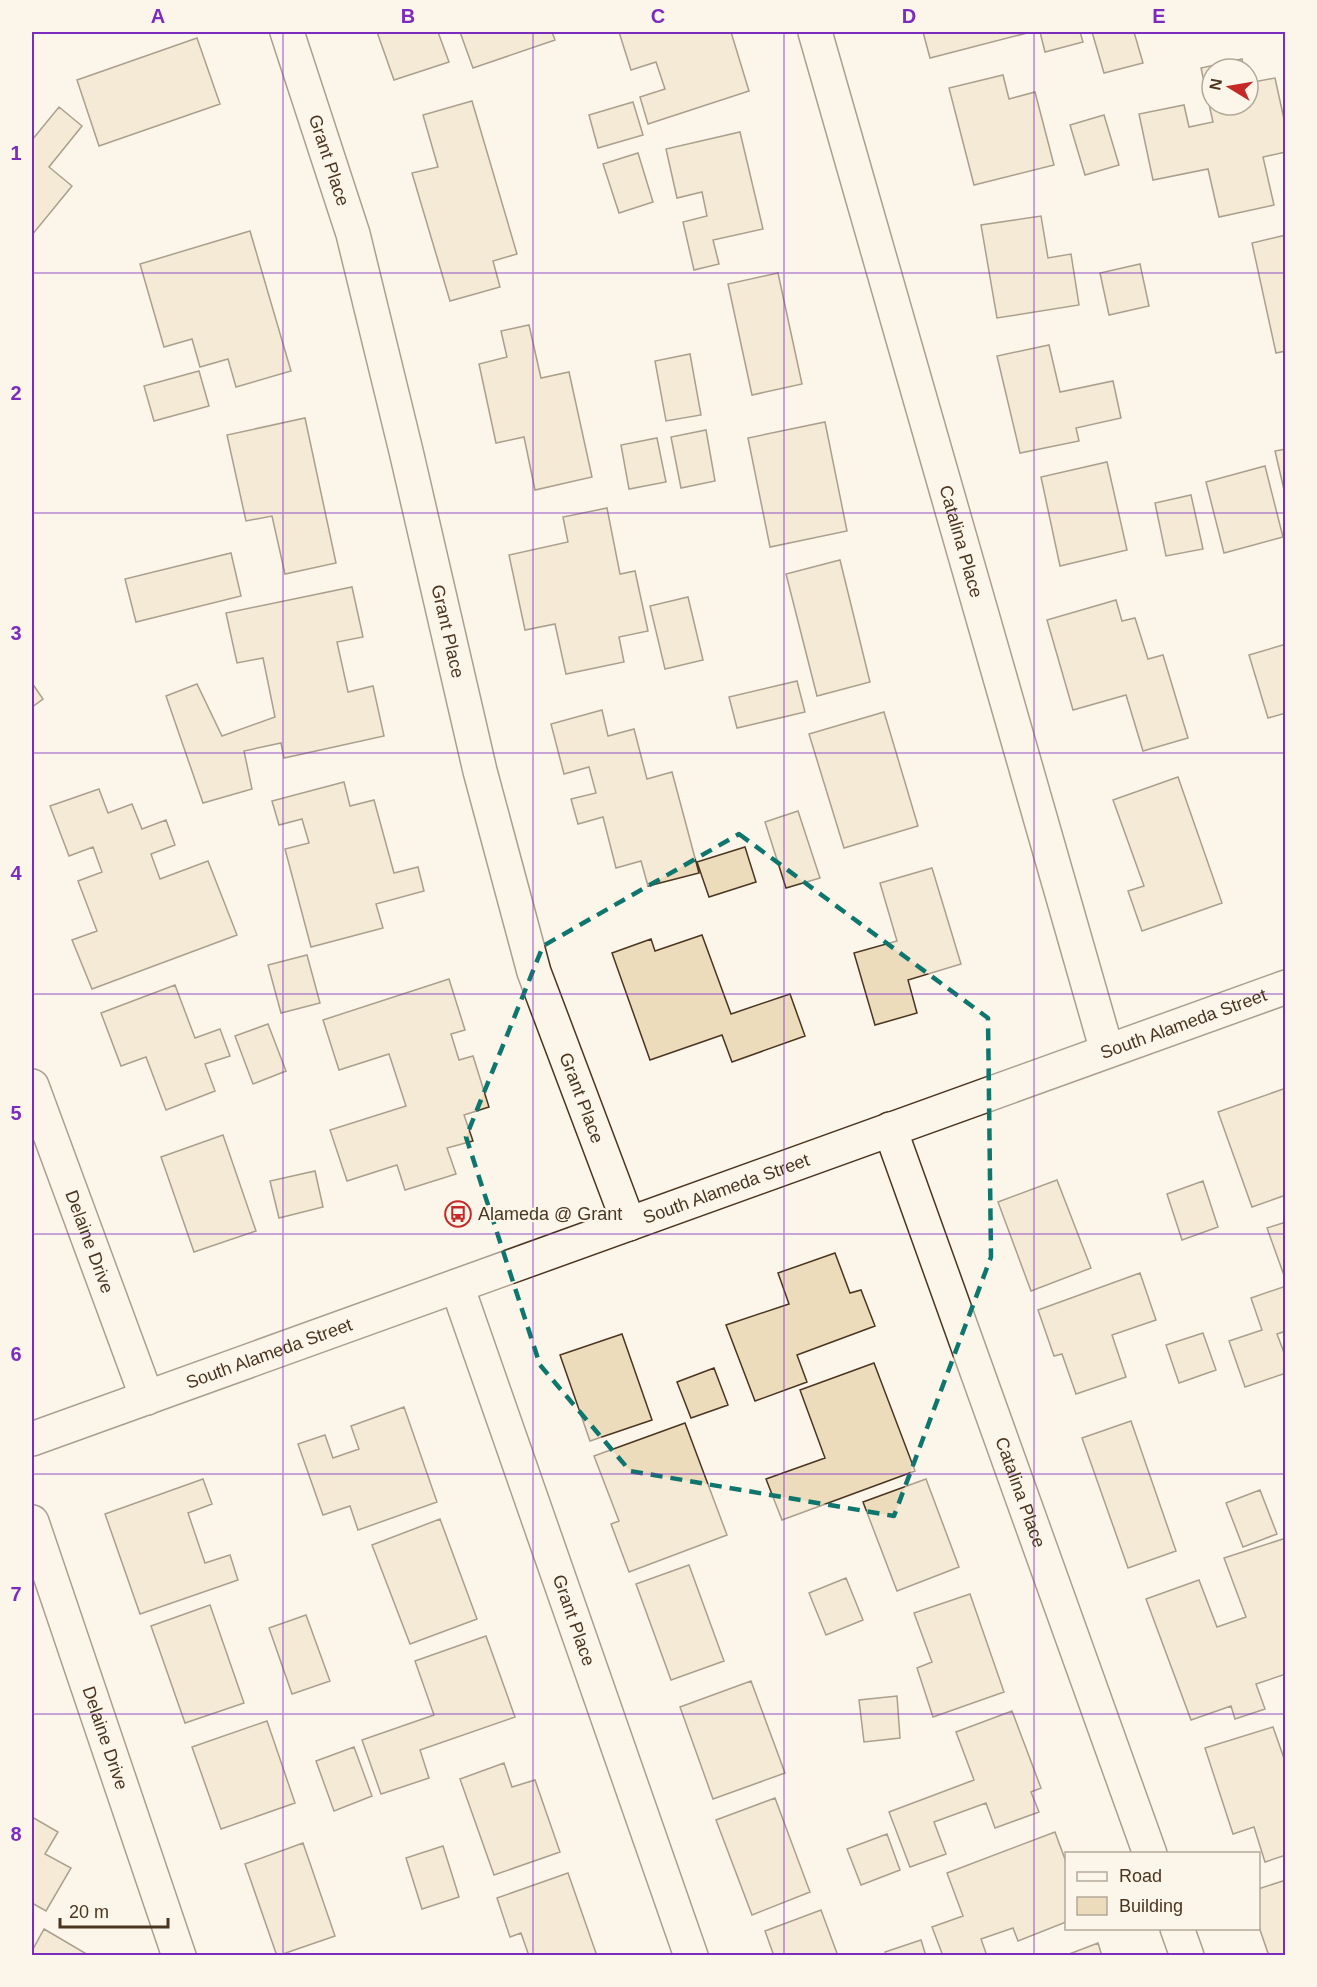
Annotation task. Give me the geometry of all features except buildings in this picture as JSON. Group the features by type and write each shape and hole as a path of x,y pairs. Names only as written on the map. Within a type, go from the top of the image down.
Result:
{"street":[{"name":"Grant Place","path":"287,32 353,234 409,462 480,771 534,972 629,1224"},
{"name":"Catalina Place","path":"815,32 1107,1051"},
{"name":"South Alameda Street","path":"32,1439 1286,987"},
{"name":"Delaine Drive","path":"32,1086 147,1398"},
{"name":"Catalina Place","path":"890,1129 1149,1852"},
{"name":"Grant Place","path":"457,1286 691,1956"},
{"name":"Delaine Drive","path":"32,1521 179,1956"},
{"path":"1177,1930 1187,1956"}],"highlighted area":[{"path":"739,834 988,1018 991,1257 894,1516 630,1471 540,1365 466,1137 543,946"}],"place":[{"name":"Alameda @ Grant","path":"458,1214"}]}
